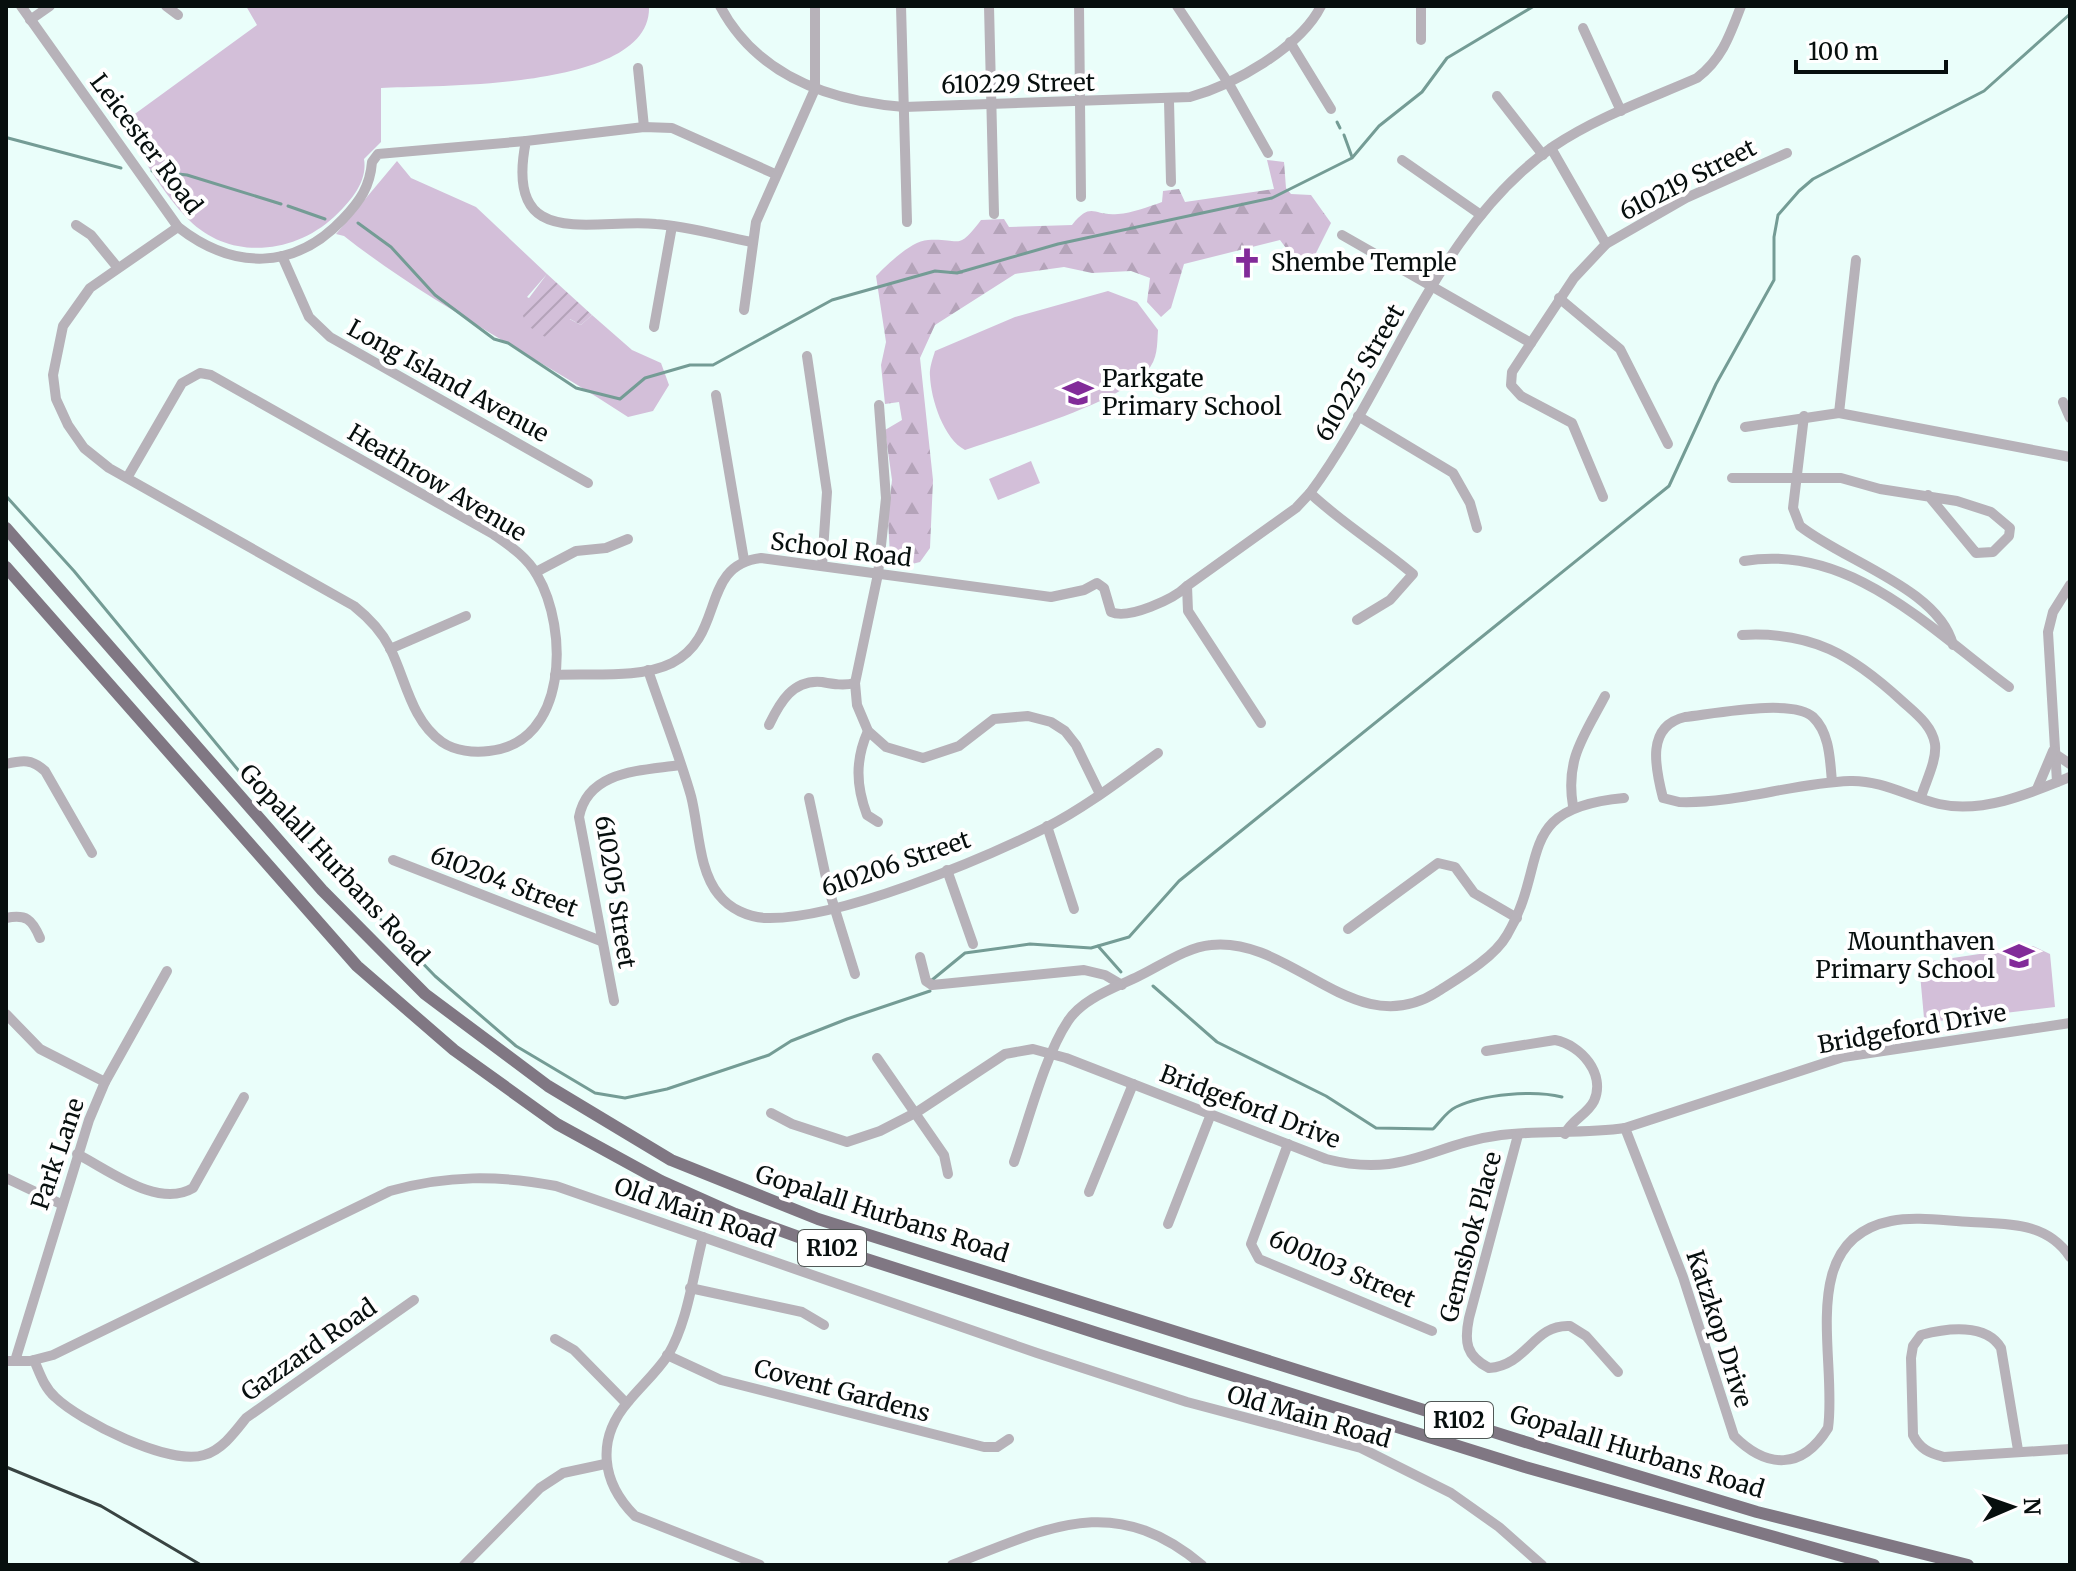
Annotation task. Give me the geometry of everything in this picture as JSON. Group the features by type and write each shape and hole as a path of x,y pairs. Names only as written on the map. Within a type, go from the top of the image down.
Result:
{"main road":[{"name":"Gopalall Hurbans Road","path":"6,528 322,890 425,994 548,1086 671,1160 749,1194 818,1219 1519,1440 1757,1512 1968,1565"},
{"name":"Gopalall Hurbans Road","path":"6,567 357,966 454,1050 557,1124 661,1181 807,1240 1100,1334 1525,1467 1874,1565"}],"street":[{"name":"Leicester Road","path":"21,6 178,227 197,242 227,254 261,259 282,256 323,239 370,185 375,156 408,150 526,141"},
{"path":"30,20 50,6"},
{"path":"166,6 178,15"},
{"name":"610229 Street","path":"720,6 739,34 762,59 815,89 864,103 904,107 1169,101 1229,84 1306,29 1321,6"},
{"path":"744,310 752,242 775,174 815,89 815,6"},
{"path":"901,6 907,222"},
{"path":"989,6 994,214"},
{"path":"1079,6 1081,197"},
{"path":"1177,6 1229,84 1268,153"},
{"path":"1421,6 1421,40"},
{"name":"610225 Street","path":"1084,590 1101,585 1111,612 1120,615 1168,602 1296,508 1310,493 1481,215 1547,152 1621,111 1697,78 1711,67 1724,48 1741,6"},
{"path":"1583,28 1621,111"},
{"path":"1290,42 1331,109"},
{"path":"638,68 644,127"},
{"path":"1497,96 1547,152 1606,244"},
{"path":"1169,101 1171,182"},
{"path":"752,242 672,226 641,223 572,227 549,221 530,202 526,193 526,141 644,127 683,130 775,174"},
{"name":"610219 Street","path":"1603,497 1572,423 1521,396 1511,385 1512,372 1559,298 1606,244 1686,198 1787,153"},
{"path":"1402,160 1481,215"},
{"path":"76,225 91,235 118,268"},
{"path":"654,327 672,226"},
{"name":"Heathrow Avenue","path":"127,478 182,383 200,373 211,375 493,534 520,553 536,572 551,607 555,675 552,699 544,717 519,743 486,752 464,751 445,744 430,732 417,715 390,649 370,619 354,606 127,478 84,448 56,399 53,375 56,350 68,317 90,288 178,227"},
{"path":"1342,235 1531,343"},
{"name":"Long Island Avenue","path":"282,256 309,317 330,337 588,483"},
{"path":"1839,413 1856,260"},
{"path":"1559,298 1620,349 1668,444"},
{"path":"807,356 827,492 822,566"},
{"path":"716,395 744,560"},
{"path":"2063,402 2070,418"},
{"path":"879,405 886,498 878,574 855,683 857,705 868,731 886,747 923,758 959,746 994,719 1028,716 1051,722 1065,731 1076,745 1100,794"},
{"path":"1745,427 1839,413 2070,457"},
{"path":"1358,416 1453,473 1470,503 1477,528"},
{"path":"1804,416 1793,508 1800,526 1927,603 1946,623 1953,645"},
{"path":"1732,478 1841,478 1880,489 1928,495 1991,512 2004,519 2010,528 2009,536 1993,552 1976,553 1928,495"},
{"path":"1310,493 1344,525 1391,554 1413,574 1390,600 1357,620"},
{"path":"536,572 576,551 606,548 628,539"},
{"name":"School Road","path":"555,675 648,670 681,658 701,639 728,570 744,560 761,558 1040,596 1060,596 1084,590"},
{"path":"1744,561 1799,559 1850,575 1888,596 2009,687"},
{"path":"2057,782 2048,632 2053,612 2070,585"},
{"path":"1187,586 1188,611 1261,723"},
{"path":"390,649 466,616"},
{"path":"1742,635 1772,635 1814,642 1851,658 1880,681 1923,720 1932,735 1935,754 1921,797"},
{"name":"610206 Street","path":"648,670 680,765 707,873 717,894 732,907 750,916 787,916 835,909 947,870 1047,826 1158,753"},
{"path":"769,725 776,709 795,687 814,681 855,683"},
{"path":"1573,806 1568,778 1605,696"},
{"path":"1832,782 1829,747 1822,729 1812,716 1799,710 1783,708 1670,720 1661,729 1657,740 1657,774 1663,798 1679,802 1832,782 1880,785 1967,807 2070,777"},
{"path":"868,731 858,758 858,786 867,815 878,822"},
{"path":"2055,751 2070,764"},
{"path":"2037,789 2055,751"},
{"path":"6,764 26,760 35,762 45,771 92,853"},
{"name":"610205 Street","path":"614,1001 579,817 585,795 599,782 623,774 680,765"},
{"path":"809,798 835,909 855,974"},
{"path":"1014,1162 1053,1054 1075,1011 1207,945 1223,944 1265,954 1354,1001 1397,1007 1435,994 1505,939 1517,918 1546,831 1573,806 1624,798"},
{"path":"1047,826 1074,909"},
{"name":"610204 Street","path":"393,860 601,941"},
{"path":"1348,929 1438,863 1446,862 1455,867 1474,893 1517,918"},
{"path":"947,870 973,944"},
{"path":"6,918 23,915 30,919 40,938"},
{"path":"920,957 926,981 932,985 1084,970 1105,975 1122,985"},
{"name":"Park Lane","path":"11,1361 77,1154 105,1082 167,971"},
{"path":"6,1014 40,1049 105,1082"},
{"name":"Bridgeford Drive","path":"771,1113 792,1124 847,1142 880,1131 917,1112 1005,1054 1033,1049 1350,1165 1397,1165 1477,1140 1625,1128 1843,1057 2070,1023"},
{"path":"1486,1051 1555,1040 1565,1042 1589,1061 1596,1087 1594,1101 1570,1122 1565,1134"},
{"path":"877,1058 944,1155 948,1174"},
{"path":"1089,1192 1133,1084"},
{"path":"77,1154 158,1194 183,1194 193,1188 244,1097"},
{"path":"1168,1224 1211,1114"},
{"name":"Katzkop Drive","path":"1625,1128 1683,1277 1734,1436 1752,1454 1760,1457 1784,1461 1800,1456 1818,1444 1828,1428 1827,1295 1831,1269 1853,1238 1872,1226 1894,1220 2026,1226 2047,1235 2070,1257"},
{"name":"Gemsbok Place","path":"1518,1135 1469,1318 1465,1340 1469,1354 1489,1368 1504,1367 1517,1361 1546,1330 1570,1326 1586,1336 1618,1372"},
{"name":"600103 Street","path":"1288,1144 1251,1244 1253,1253 1259,1259 1432,1331"},
{"name":"Old Main Road","path":"11,1361 53,1355 183,1294 353,1206 425,1181 511,1177 556,1186 1187,1402 1361,1448 1451,1493 1499,1527 1542,1565"},
{"path":"6,1178 61,1204"},
{"path":"703,1237 678,1332 667,1355 626,1403 606,1441 605,1464 620,1501 635,1516 760,1565"},
{"path":"690,1288 802,1312 824,1325"},
{"name":"Gazzard Road","path":"34,1360 45,1387 73,1412 135,1442 170,1452 204,1455 231,1436 246,1418 414,1300"},
{"path":"2018,1450 2001,1348 1994,1338 1986,1332 1967,1331 1921,1335 1913,1346 1911,1358 1913,1435 1918,1445 1930,1454 1944,1457 2070,1449"},
{"path":"555,1339 574,1350 626,1403"},
{"name":"Covent Gardens","path":"667,1355 721,1380 919,1432 984,1447 997,1447 1009,1439"},
{"path":"464,1565 540,1488 563,1473 605,1464"},
{"path":"952,1565 1050,1529 1101,1520 1154,1535 1202,1565"}],"green space":[{"path":"246,6 649,6 641,34 617,54 580,69 491,83 381,88 381,142 364,159 363,176 352,198 334,217 300,239 262,248 223,242 189,220 161,186 121,124 257,25"},
{"path":"1267,160 1284,162 1286,188 1291,194 1311,195 1331,223 1315,255 1300,267 1280,240 1184,264 1171,308 1161,317 1147,302 1150,278 1131,271 1092,273 1064,267 1015,274 935,325 920,358 933,480 930,548 920,562 904,566 890,556 888,519 892,480 885,430 902,420 899,402 885,404 881,365 886,342 876,276 914,244 928,240 962,240 981,220 1004,219 1009,227 1072,225 1089,211 1123,213 1162,202 1163,191 1179,189 1185,202 1274,189"},
{"path":"397,161 411,178 476,207 547,274 527,297 581,325 592,315 632,350 661,363 669,385 653,411 628,417 412,285 344,236 336,234"},
{"path":"547,274 592,315 581,325 570,319 553,342 528,326 520,310"},
{"path":"1108,291 1137,302 1158,330 1155,357 1147,371 1112,395 1062,417 965,450 958,445 945,428 933,396 930,373 935,351 1015,317"},
{"path":"1031,461 1040,483 998,500 989,479"},
{"name":"Mounthaven Primary School","path":"2033,946 2050,954 2055,1007 1930,1022 1924,1018 1919,963"}],"waterway":[{"path":"358,223 391,247 435,295 494,339 508,343 576,388 620,399 645,378 690,365 713,365 832,300 935,271 957,273 1058,244 1272,198 1352,158 1379,126 1422,92 1447,58 1534,6"},
{"path":"932,980 965,953 1030,944 1091,948 1129,937 1179,881 1669,486 1716,384 1774,280 1774,237 1778,215 1813,179 1984,91 2070,14"},
{"path":"1337,122 1340,128"},
{"path":"1344,135 1352,157"},
{"path":"8,138 121,168"},
{"path":"152,171 187,175 281,204"},
{"path":"288,206 325,219"},
{"path":"6,496 74,571 248,782 435,976 516,1046 595,1093 625,1098 667,1089 769,1055 791,1041 930,991"},
{"path":"1098,946 1121,972"},
{"path":"1153,986 1217,1042 1326,1096 1376,1128 1433,1129 1456,1107 1494,1096 1537,1094 1562,1097"}],"railway":[{"path":"6,1467 101,1506 201,1565"}],"place":[{"name":"Shembe Temple","path":"1247,263"},
{"name":"Parkgate Primary School","path":"1078,393"},
{"name":"Mounthaven Primary School","path":"2019,956"}]}
